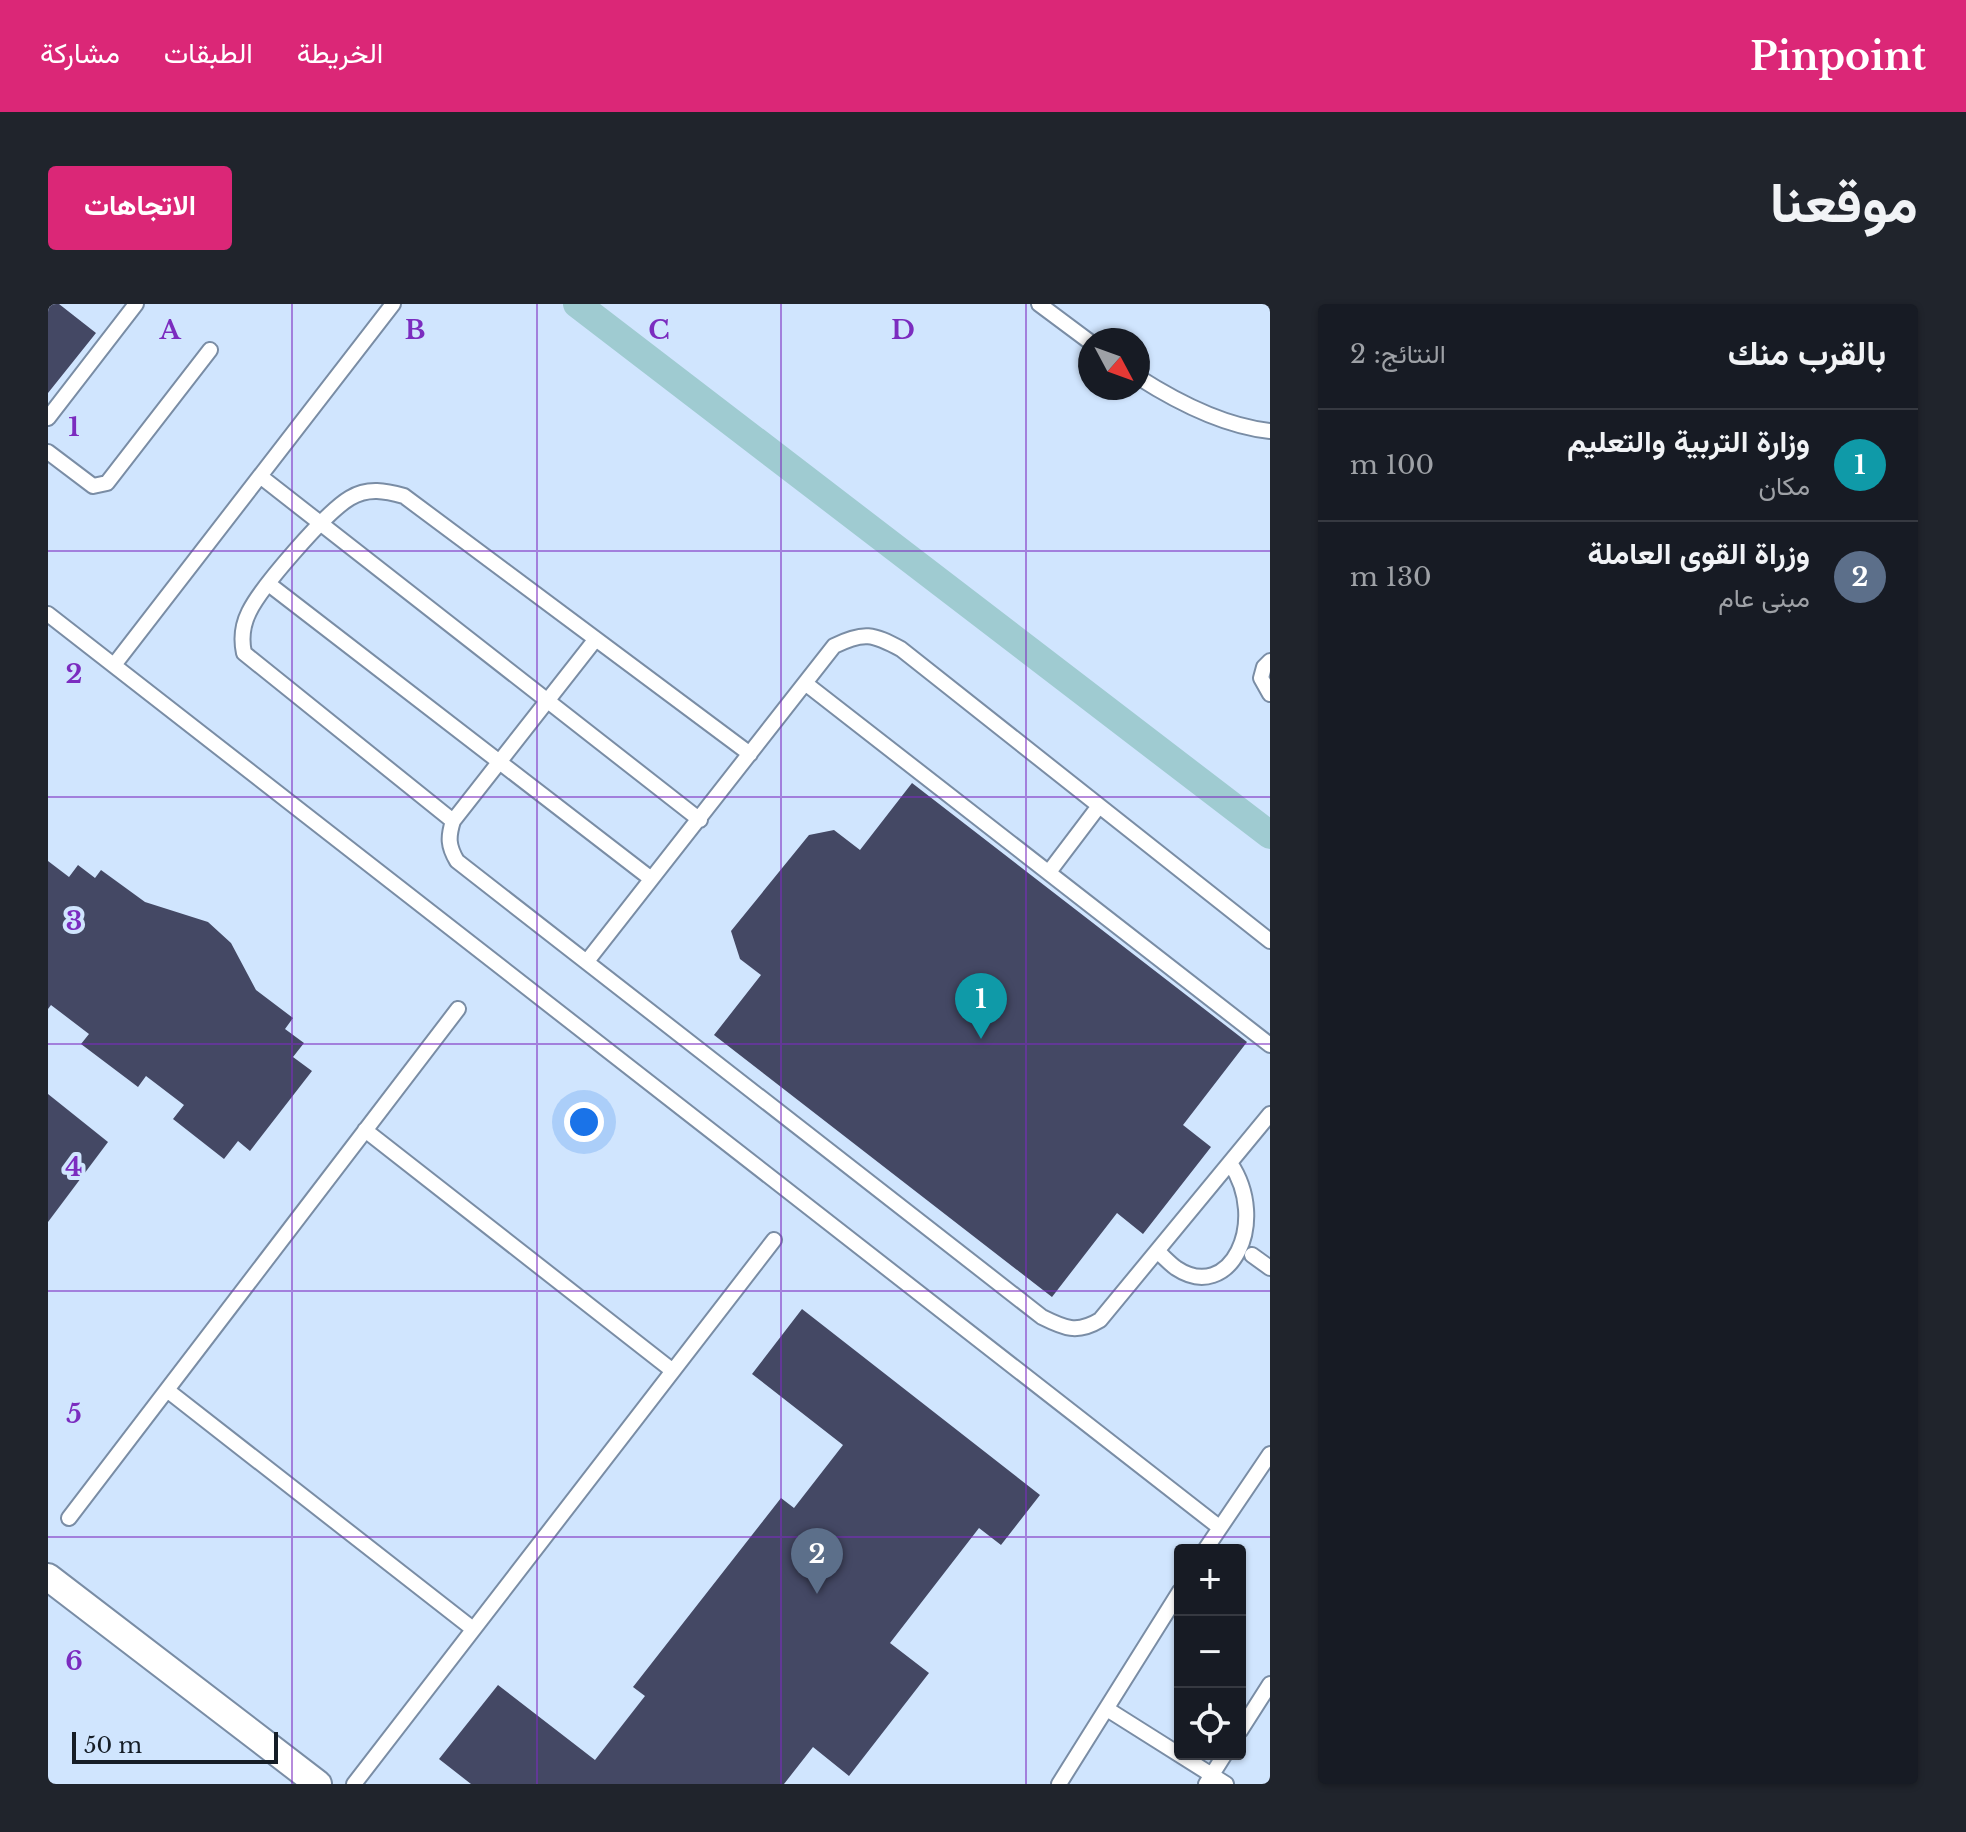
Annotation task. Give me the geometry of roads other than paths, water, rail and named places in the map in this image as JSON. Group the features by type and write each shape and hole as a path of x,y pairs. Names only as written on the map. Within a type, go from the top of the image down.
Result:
{"street":[{"path":"48,1577 318,1784"}],"lane":[{"path":"48,418 136,304"},
{"path":"114,665 393,304"},
{"path":"1039,304 1078,333"},
{"path":"48,452 93,486 107,483 210,350"},
{"path":"1150,385 1214,417 1270,431"},
{"path":"260,476 700,820"},
{"path":"453,821 244,653 241,639 249,611 319,522 352,496 380,490 404,496 750,754"},
{"path":"270,585 650,878"},
{"path":"48,614 1219,1527"},
{"path":"588,960 834,646 856,635 878,637 901,649 1270,941"},
{"path":"595,640 453,821 449,835 450,849 457,861 588,960 1042,1317 1065,1329 1084,1330 1100,1320 1270,1114"},
{"path":"1270,661 1264,667 1261,678 1270,694"},
{"path":"805,683 1270,1045"},
{"path":"1049,872 1099,806"},
{"path":"69,1518 458,1009"},
{"path":"365,1130 673,1371"},
{"path":"1230,1163 1252,1179 1258,1191"},
{"path":"354,1784 774,1240"},
{"path":"1157,1251 1177,1269 1203,1277 1230,1271 1255,1249 1270,1268"},
{"path":"167,1390 473,1629"},
{"path":"1209,1544 1270,1454"},
{"path":"1059,1784 1174,1601"},
{"path":"1246,1722 1270,1684"},
{"path":"1107,1709 1209,1780 1226,1784"},
{"path":"1209,1780 1221,1760"}],"waterway":[{"path":"577,304 1270,835"}],"place":[{"name":"وزارة التربية والتعليم","path":"981,1039"},
{"name":"وزراة القوى العاملة","path":"817,1594"}]}
